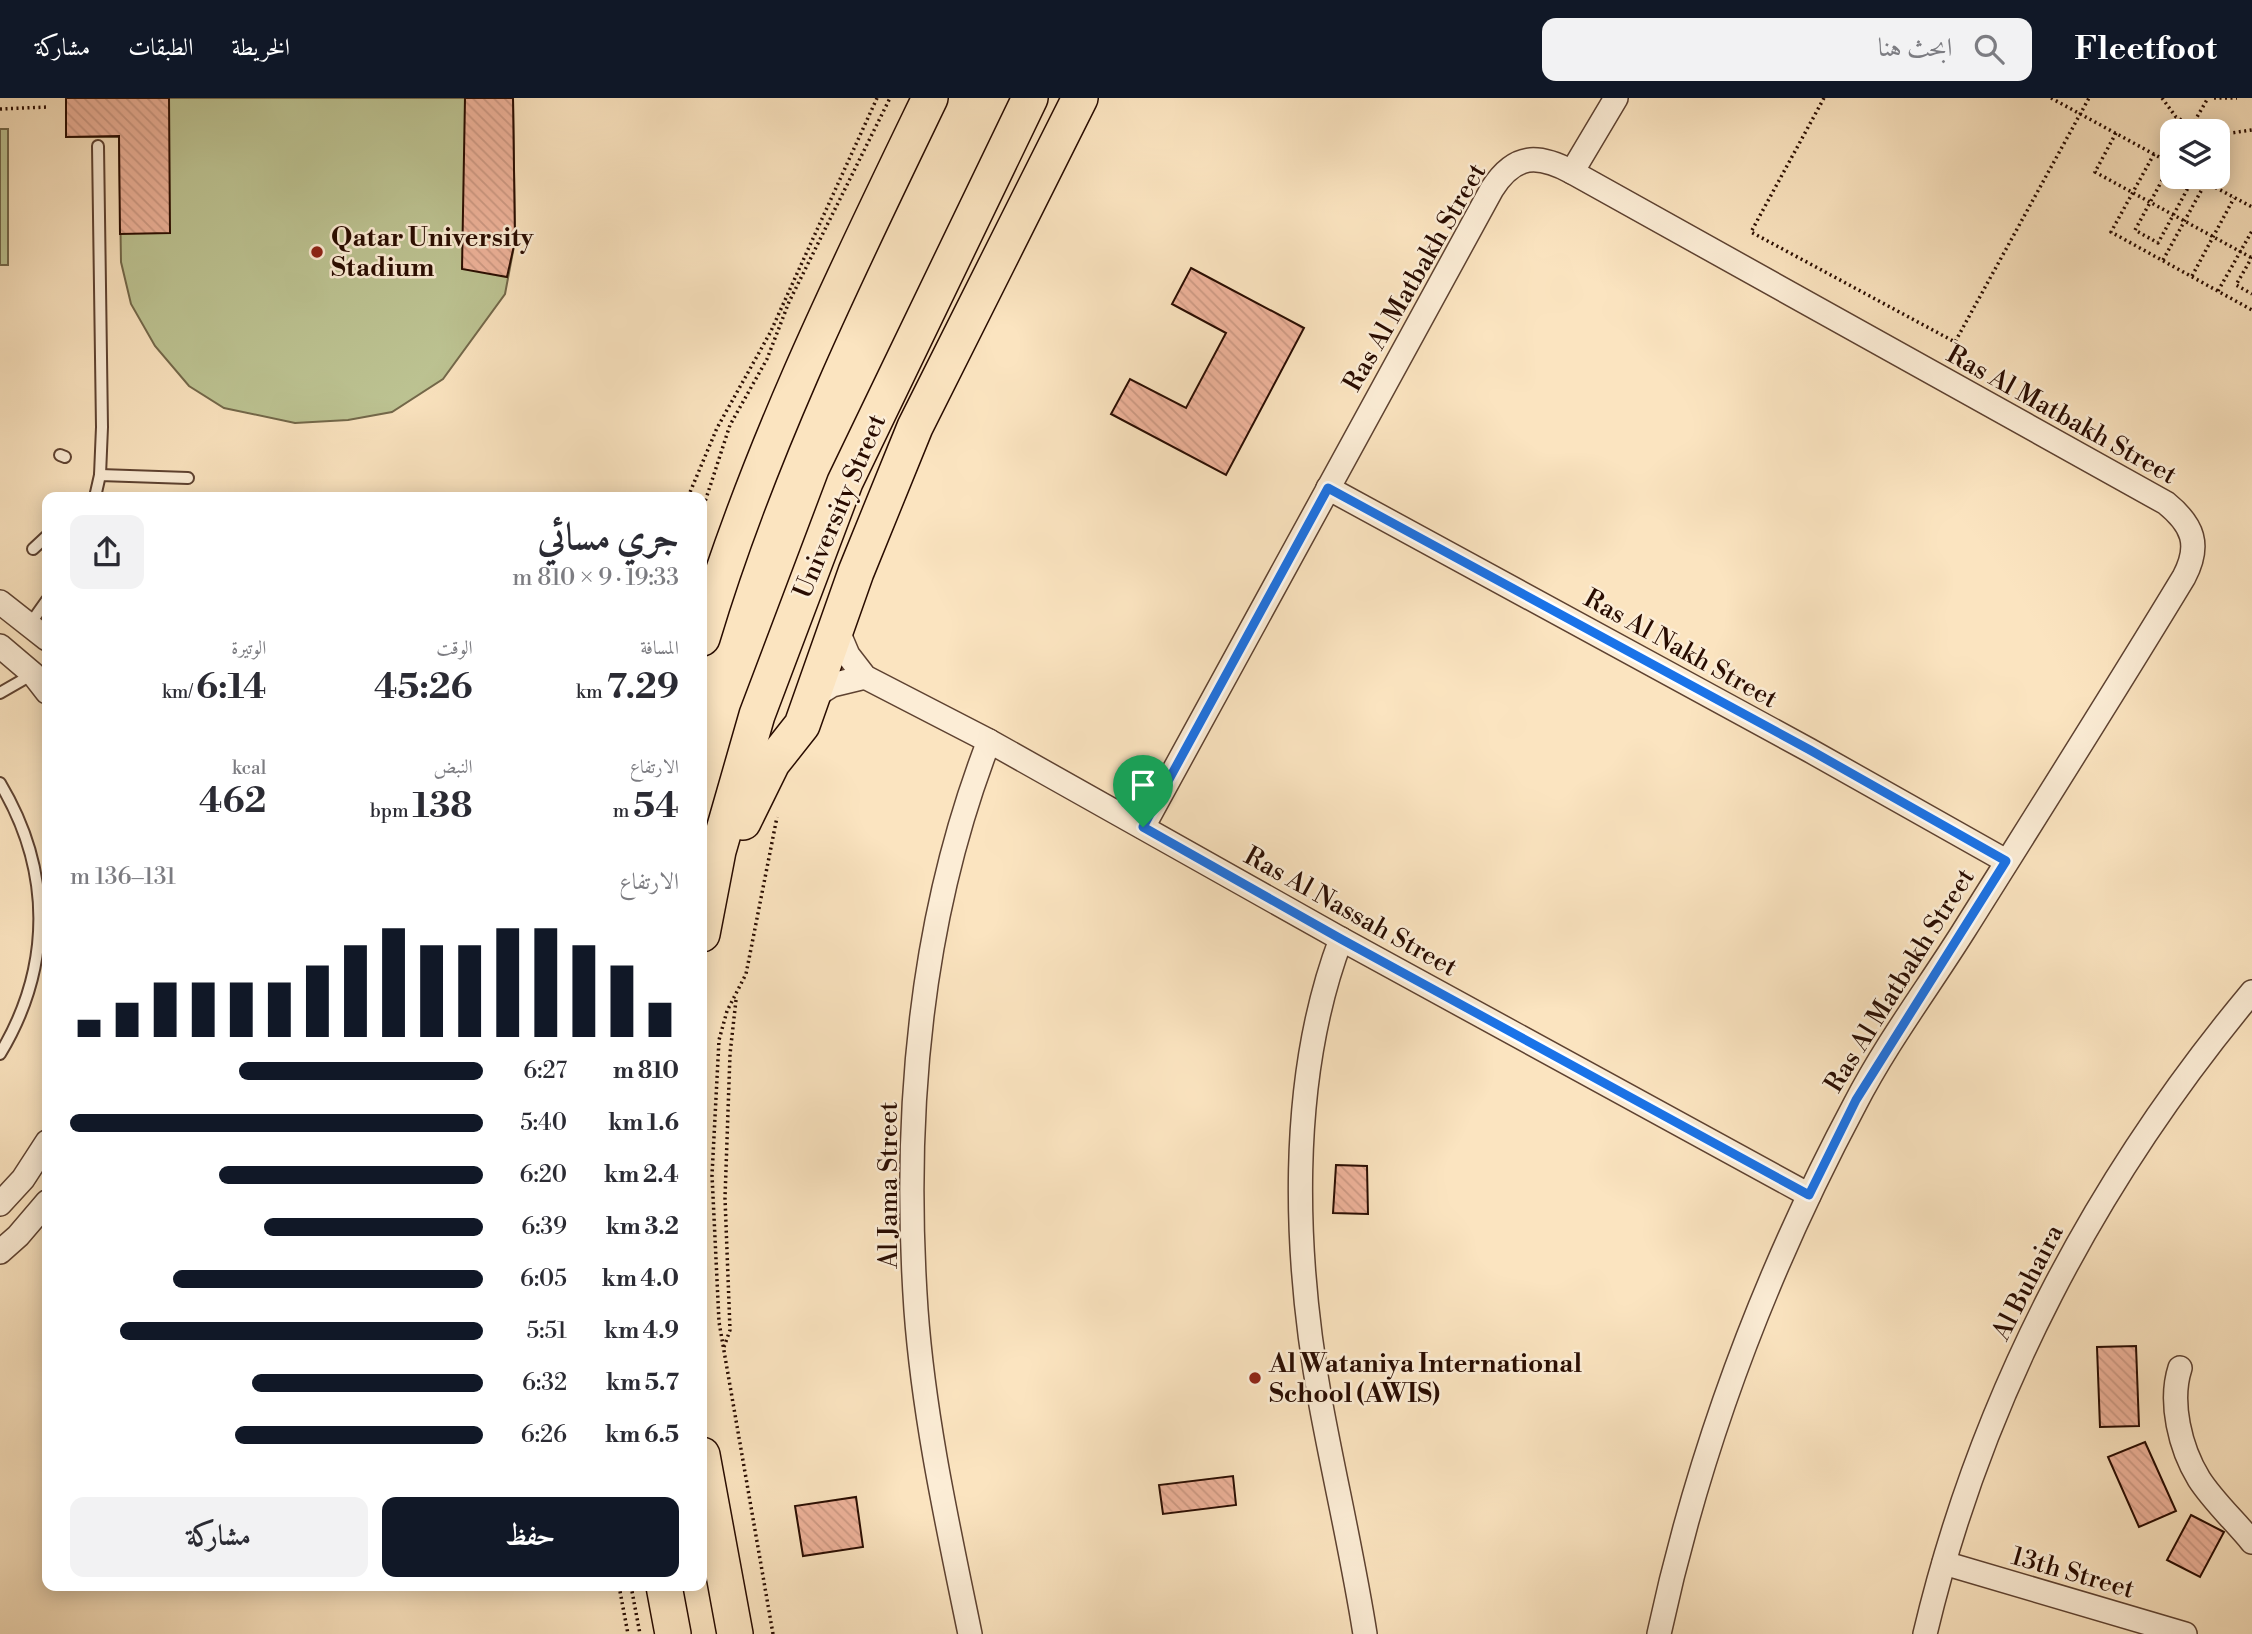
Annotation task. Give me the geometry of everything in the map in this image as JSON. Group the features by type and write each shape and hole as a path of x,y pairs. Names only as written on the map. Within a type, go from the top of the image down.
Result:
{"main road":[{"path":"707,623 743,516 801,371 930,98"},
{"name":"University Street","path":"707,908 718,851 757,715 845,482 1016,115 1030,98"},
{"path":"718,851 741,825 772,762 797,733 915,427 1080,98"},
{"path":"840,620 841,530 845,482"},
{"path":"707,1482 735,1634"},
{"path":"665,1591 673,1634"}],"street":[{"path":"1572,172 1616,98"},
{"name":"Ras Al Matbakh Street","path":"1143,827 1499,177 1518,163 1549,160 1572,172 2166,503 2192,530 2194,552 2184,577 1856,1100 1809,1195 1777,1264 1715,1422 1684,1527 1659,1634"},
{"name":"Ras Al Nakh Street","path":"1328,488 1810,750 2006,861"},
{"path":"0,602 39,632"},
{"name":"Ras Al Nassah Street","path":"840,620 848,654 865,677 989,741 1341,939 1809,1195"},
{"path":"0,646 40,683"},
{"path":"813,697 832,685 865,677"},
{"name":"Al Jama Street","path":"970,1634 933,1445 916,1312 912,1221 919,1042 928,973 953,846 989,741"},
{"path":"1341,939 1324,986 1315,1026 1305,1122 1301,1210 1310,1336 1365,1634"},
{"name":"Al Buhaira","path":"2195,1078 2252,992"},
{"name":"Al Buhaira","path":"1941,1634 1952,1565 1975,1464 2051,1291 2124,1164 2195,1078 2252,1017"},
{"path":"0,1204 23,1179 42,1150"},
{"path":"0,1252 19,1236 42,1208"},
{"path":"2180,1368 2176,1380 2176,1409 2184,1443 2199,1479 2252,1542"},
{"name":"Al Buhaira","path":"1925,1634 1952,1565"},
{"name":"13th Street","path":"1952,1565 2185,1634"}],"lane":[{"path":"96,492 100,475 102,427 98,146"},
{"path":"100,475 188,478"},
{"path":"33,549 42,541"},
{"path":"0,692 40,683"},
{"path":"0,783 26,833 36,862 41,899 35,965 29,993 21,1016 0,1054"}],"path":[{"path":"690,492 717,428 770,333 877,98"},
{"path":"707,496 730,425 767,359 789,302 890,98"},
{"path":"1824,98 1751,233 1955,342 2089,98"},
{"path":"2051,98 2160,157"},
{"path":"2162,98 2178,119"},
{"path":"2196,119 2208,98"},
{"path":"2214,98 2238,98"},
{"path":"0,109 48,107"},
{"path":"2230,133 2252,130"},
{"path":"2116,133 2095,172 2252,258 2236,285 2252,294"},
{"path":"2154,154 2111,232 2252,310"},
{"path":"2160,185 2135,230 2158,243 2187,189"},
{"path":"2163,260 2202,189"},
{"path":"2218,189 2252,207"},
{"path":"2191,276 2234,198"},
{"path":"2218,291 2252,231"},
{"path":"773,1634 723,1349 714,1236 714,1125 719,1040 727,1011 746,974 778,813"},
{"path":"723,1349 730,1330 724,1198 730,1054 736,996"},
{"path":"620,1591 628,1634"},
{"path":"632,1591 640,1634"}],"green space":[{"name":"Qatar University Stadium","path":"66,98 513,98 515,241 505,294 443,379 392,412 348,420 295,423 224,408 189,386 155,346 131,304 121,262 119,137 66,137"},
{"path":"0,129 8,129 8,265 0,265"}],"building":[{"path":"66,98 169,98 170,233 120,234 119,136 66,137"},
{"path":"465,98 513,98 515,241 507,277 462,269"},
{"path":"1191,268 1304,328 1226,475 1111,414 1130,379 1186,408 1226,333 1172,304"},
{"path":"1336,1165 1367,1166 1368,1214 1333,1213"},
{"path":"2136,1346 2139,1426 2100,1427 2097,1347"},
{"path":"2145,1442 2176,1511 2139,1527 2108,1457"},
{"path":"1233,1476 1236,1505 1163,1514 1159,1485"},
{"path":"856,1497 863,1547 803,1556 795,1506"},
{"path":"2191,1515 2224,1532 2200,1577 2167,1560"}],"place":[{"name":"Qatar University Stadium","path":"317,252"},
{"name":"Al Wataniya International School (AWIS)","path":"1255,1378"}],"route":[{"path":"1328,488 1810,750 2006,861 1856,1100 1809,1195 1341,939 1143,827 1328,488"}]}
